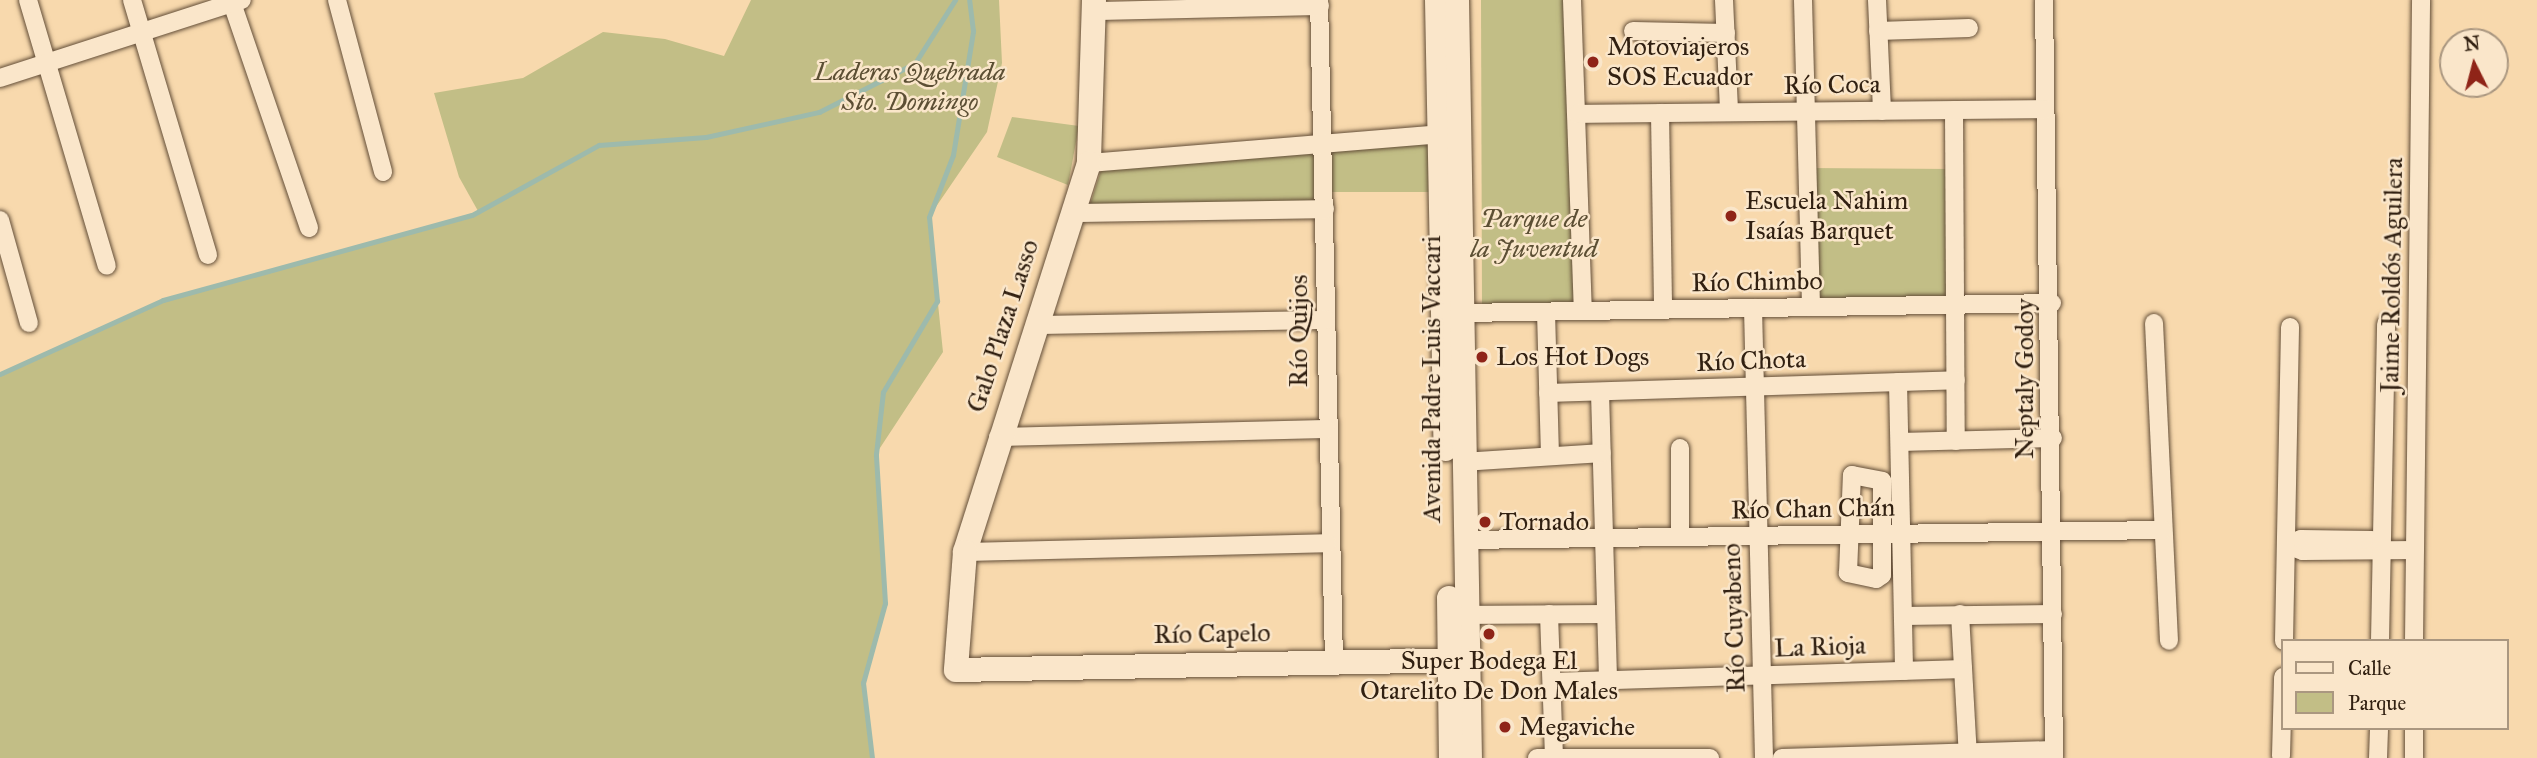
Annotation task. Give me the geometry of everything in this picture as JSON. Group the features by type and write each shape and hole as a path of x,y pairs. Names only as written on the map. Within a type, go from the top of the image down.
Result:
{"main road":[{"name":"Avenida Padre Luis Vaccari","path":"1437,0 1463,313 1464,540 1458,615"},
{"name":"Avenida Padre Luis Vaccari","path":"1457,0 1449,133 1459,660 1470,758"},
{"name":"Galo Plaza Lasso","path":"956,670 965,552 998,437 1089,163 1096,5"},
{"name":"Avenida Padre Luis Vaccari","path":"1451,758 1459,660"},
{"name":"Río Capelo","path":"956,670 1459,660"}],"street":[{"path":"28,0 107,266"},
{"path":"132,0 145,36 208,255"},
{"path":"337,0 383,172"},
{"path":"1572,0 1583,311"},
{"path":"1724,0 1729,112"},
{"path":"1803,0 1811,307"},
{"path":"1877,0 1882,111"},
{"name":"Neptaly Godoy","path":"2044,0 2052,303 2054,754"},
{"name":"Jaime Roldós Aguilera","path":"2414,639 2421,0"},
{"path":"0,78 145,36 235,1 309,228"},
{"path":"1096,5 1320,3"},
{"name":"Río Quijos","path":"1320,3 1325,209 1327,543 1334,661"},
{"path":"1878,31 1969,28"},
{"path":"1633,31 1726,33"},
{"name":"Río Coca","path":"1577,114 2045,109"},
{"path":"1954,110 1956,441"},
{"path":"1660,113 1663,310"},
{"path":"1089,163 1449,133"},
{"path":"1072,213 1325,209"},
{"path":"0,220 29,323"},
{"name":"Río Chimbo","path":"1463,313 2052,303"},
{"name":"Río Cuyabeno","path":"1753,308 1764,758"},
{"path":"1546,312 1550,454"},
{"path":"1035,325 1326,320"},
{"path":"2154,323 2169,641"},
{"path":"2380,639 2386,324"},
{"path":"2284,639 2290,327"},
{"name":"Río Chota","path":"1548,393 1956,380"},
{"path":"1898,382 1904,671"},
{"path":"1600,392 1608,680"},
{"path":"998,437 1326,429"},
{"path":"1900,442 2053,438"},
{"path":"1680,448 1680,537"},
{"path":"1463,462 1550,454 1602,453"},
{"path":"1852,475 1880,477 1882,575 1876,579 1848,573 1847,535 1852,475"},
{"name":"Río Chan Chán","path":"1464,540 2163,530"},
{"path":"965,552 1327,543"},
{"path":"2287,545 2303,551 2381,548 2415,550"},
{"path":"1549,614 1553,682 1549,757 1710,758"},
{"path":"1458,615 1606,614"},
{"path":"1961,614 1968,755"},
{"path":"1903,615 2053,614"},
{"name":"La Rioja","path":"1553,682 1963,669"},
{"path":"2281,756 2282,716"},
{"path":"2378,758 2379,730"},
{"path":"2414,730 2414,758"},
{"path":"1782,758 2054,754"}],"green space":[{"name":"Laderas Quebrada Sto. Domingo","path":"751,0 999,0 1002,63 987,132 929,217 943,352 876,454 885,603 863,683 872,758 0,758 0,374 163,300 472,215 478,211 459,177 434,93 523,78 603,32 665,39 724,56"},
{"name":"Parque de la Juventud","path":"1481,0 1576,0 1589,304 1482,307"},
{"path":"1012,117 1079,126 1068,185 997,157"},
{"path":"1433,141 1434,192 1332,192 1330,148"},
{"path":"1314,150 1314,203 1089,208 1101,170"},
{"path":"1809,168 1953,169 1955,301 1817,305"}],"waterway":[{"path":"0,374 163,300 472,215 599,145 706,137 819,112 915,63 955,0"},
{"path":"872,758 863,683 885,603 876,454 883,392 937,301 929,217 953,155 973,31 969,0"}],"place":[{"name":"Motoviajeros SOS Ecuador","path":"1593,62"},
{"name":"Escuela Nahim Isaías Barquet","path":"1731,216"},
{"name":"Los Hot Dogs","path":"1482,357"},
{"name":"Tornado","path":"1485,522"},
{"name":"Super Bodega El Otarelito De Don Males","path":"1489,634"},
{"name":"Megaviche","path":"1505,727"}]}
